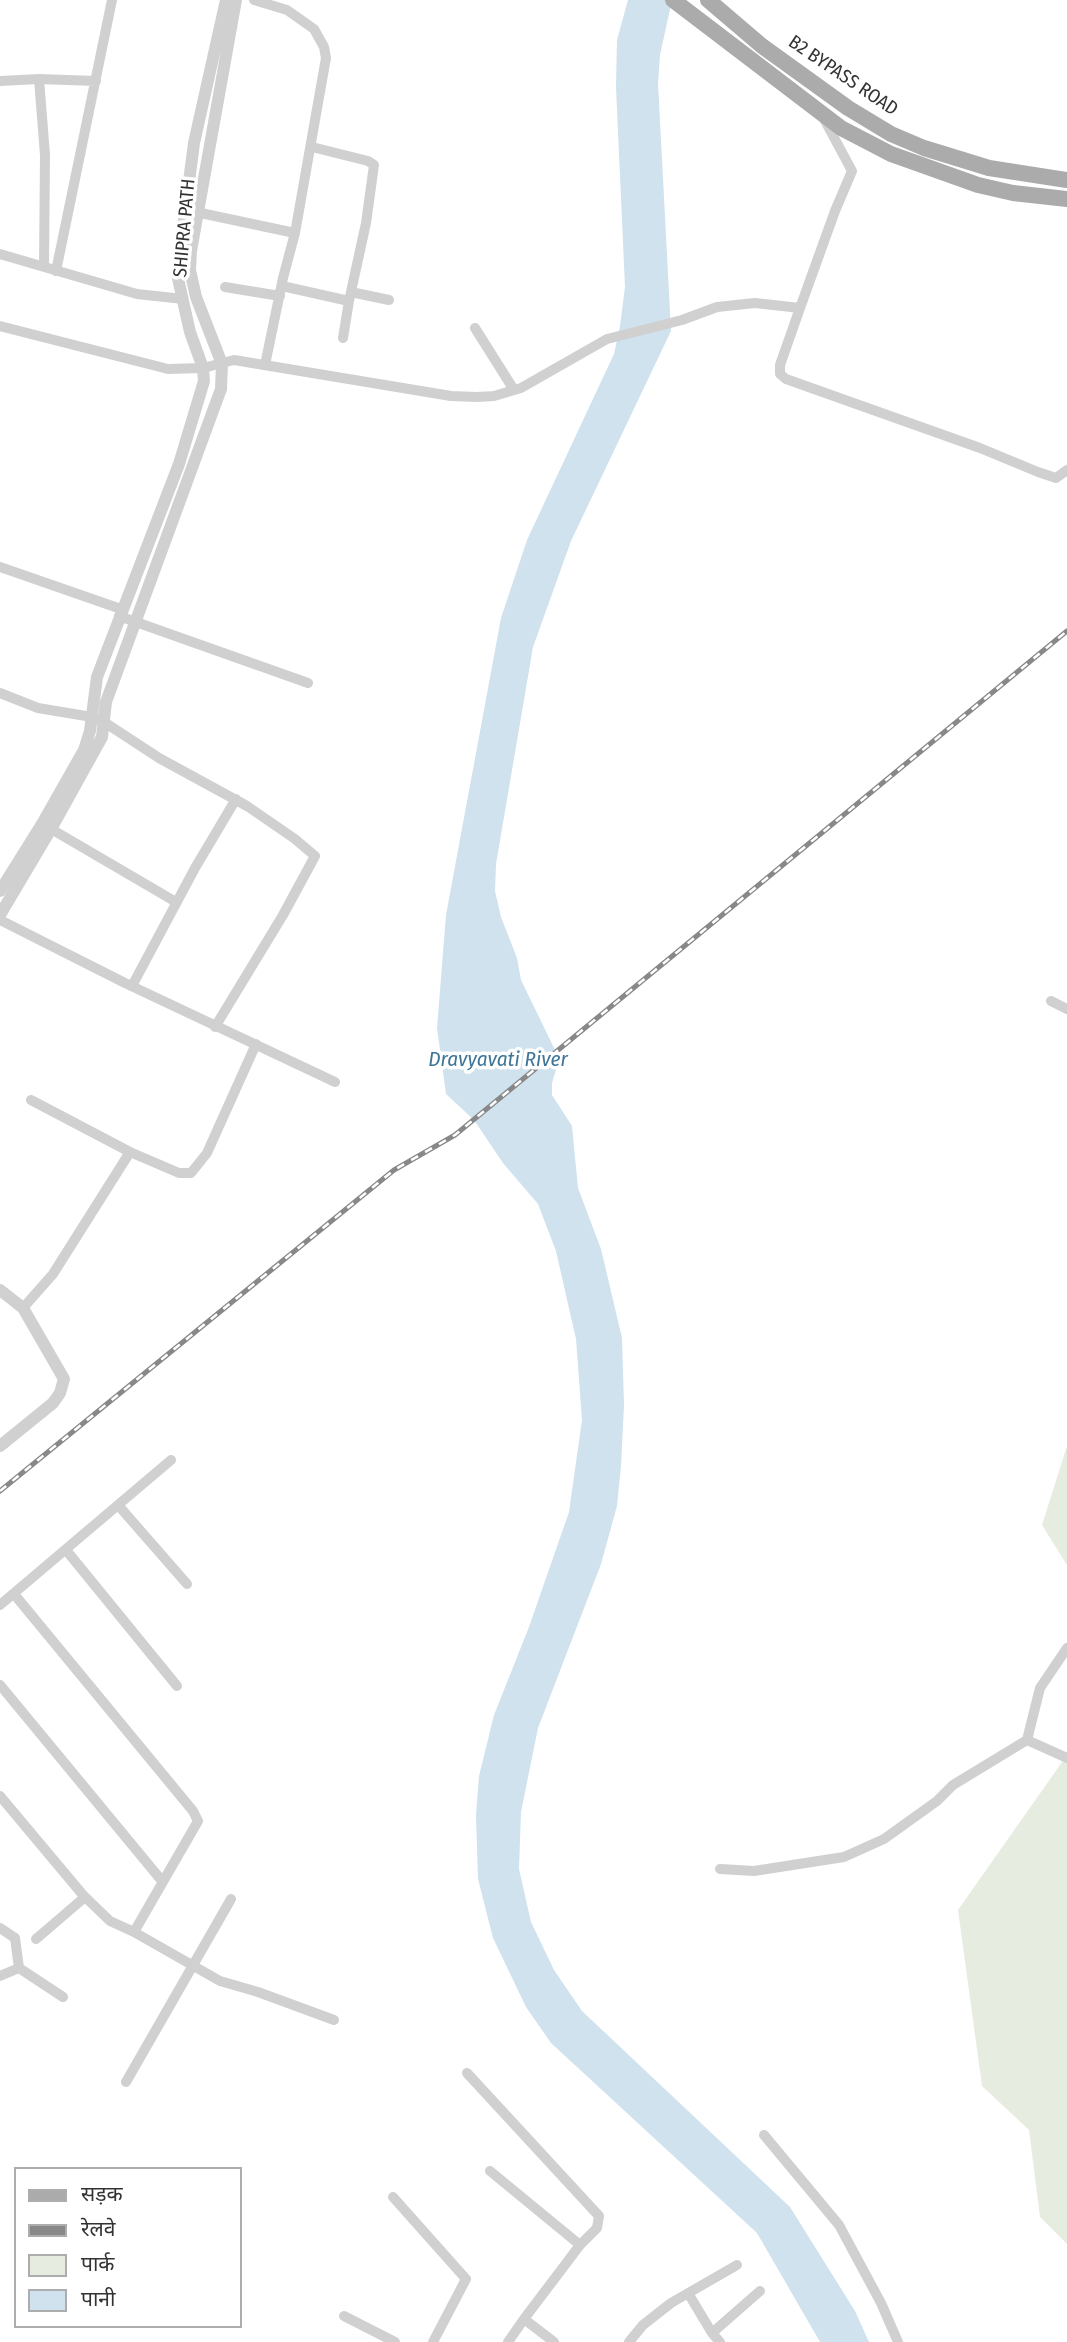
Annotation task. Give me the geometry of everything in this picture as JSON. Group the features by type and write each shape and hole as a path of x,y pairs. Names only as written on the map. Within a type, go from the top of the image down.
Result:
{"main road":[{"path":"673,0 841,128 891,155 978,185 1067,200"},
{"name":"B2 BYPASS ROAD","path":"708,0 762,46 848,108 891,134 989,168 1067,180"}],"street":[{"path":"56,271 112,0"},
{"name":"SHIPRA PATH","path":"98,719 97,677 178,464 204,381 203,368 190,332 177,274 194,143 226,0"},
{"path":"236,0 191,251 190,270 196,298 222,363 221,388 106,702 47,827 0,918 215,1027 335,1082"},
{"path":"254,0 287,10 314,29 324,47 326,58 295,233 265,365"},
{"path":"39,79 45,155 44,267"},
{"path":"0,81 96,81"},
{"path":"821,113 852,171 800,308 780,365 780,374 786,379 1061,480 1067,470"},
{"path":"312,147 368,160 374,166 366,223 343,338"},
{"path":"185,210 295,233"},
{"path":"0,254 137,294 183,299"},
{"path":"225,287 389,300"},
{"path":"0,326 168,369 203,368 234,360 451,396 494,396 514,390 564,365 607,339 682,320 717,307 755,303 800,308"},
{"path":"475,328 514,390"},
{"path":"0,567 120,613 135,623 308,683"},
{"path":"0,694 38,708 98,719 159,758 236,799 315,856 283,915 215,1027"},
{"path":"132,986 236,799"},
{"path":"0,891 47,827"},
{"path":"47,827 177,902"},
{"path":"1051,1001 1067,1009"},
{"path":"31,1100 130,1152 179,1173 191,1173 207,1153 256,1044"},
{"path":"23,1308 53,1274 130,1152"},
{"path":"0,1290 23,1308 64,1379 60,1393 53,1403 0,1446"},
{"path":"0,1605 171,1460"},
{"path":"118,1505 187,1584"},
{"path":"66,1550 177,1686"},
{"path":"14,1594 193,1811 198,1821 134,1932"},
{"path":"720,1869 754,1871 844,1857 884,1839 937,1801 953,1786 1027,1740 1040,1688 1067,1648"},
{"path":"0,1685 162,1881"},
{"path":"1027,1740 1067,1758"},
{"path":"1,1798 85,1897 110,1921 220,1981 258,1992 334,2021"},
{"path":"36,1938 85,1897"},
{"path":"126,2082 230,1899"},
{"path":"0,1928 15,1938 19,1968 63,1997"},
{"path":"0,1976 19,1968"},
{"path":"467,2073 599,2217 597,2228 580,2245 508,2342"},
{"path":"764,2135 839,2225 898,2342"},
{"path":"490,2171 580,2245"},
{"path":"393,2197 466,2279 433,2342"},
{"path":"629,2342 643,2325 671,2302 737,2265"},
{"path":"712,2333 760,2291"},
{"path":"688,2293 720,2342"},
{"path":"344,2316 396,2342"},
{"path":"524,2319 554,2342"}],"green space":[{"path":"1067,1446 1067,1565 1042,1525"},
{"path":"1067,1755 1067,2244 1040,2217 1029,2130 982,2086 958,1910"}],"water":[{"name":"Dravyavati River","path":"628,0 672,0 660,55 658,83 671,331 571,541 533,647 496,864 495,891 501,917 517,958 521,980 556,1052 558,1063 552,1083 552,1095 572,1126 578,1188 601,1249 622,1338 624,1405 617,1506 601,1564 538,1728 521,1812 519,1869 531,1922 554,1970 582,2011 790,2207 855,2311 869,2342 820,2342 757,2233 551,2043 526,2007 493,1938 478,1879 476,1815 479,1776 494,1715 529,1627 569,1512 582,1420 576,1339 556,1251 538,1204 503,1163 474,1120 446,1094 437,1028 446,915 501,618 527,540 614,354 620,326 625,287 616,87 617,40"}],"railway":[{"path":"0,1491 394,1170 455,1135 1067,631"}]}
